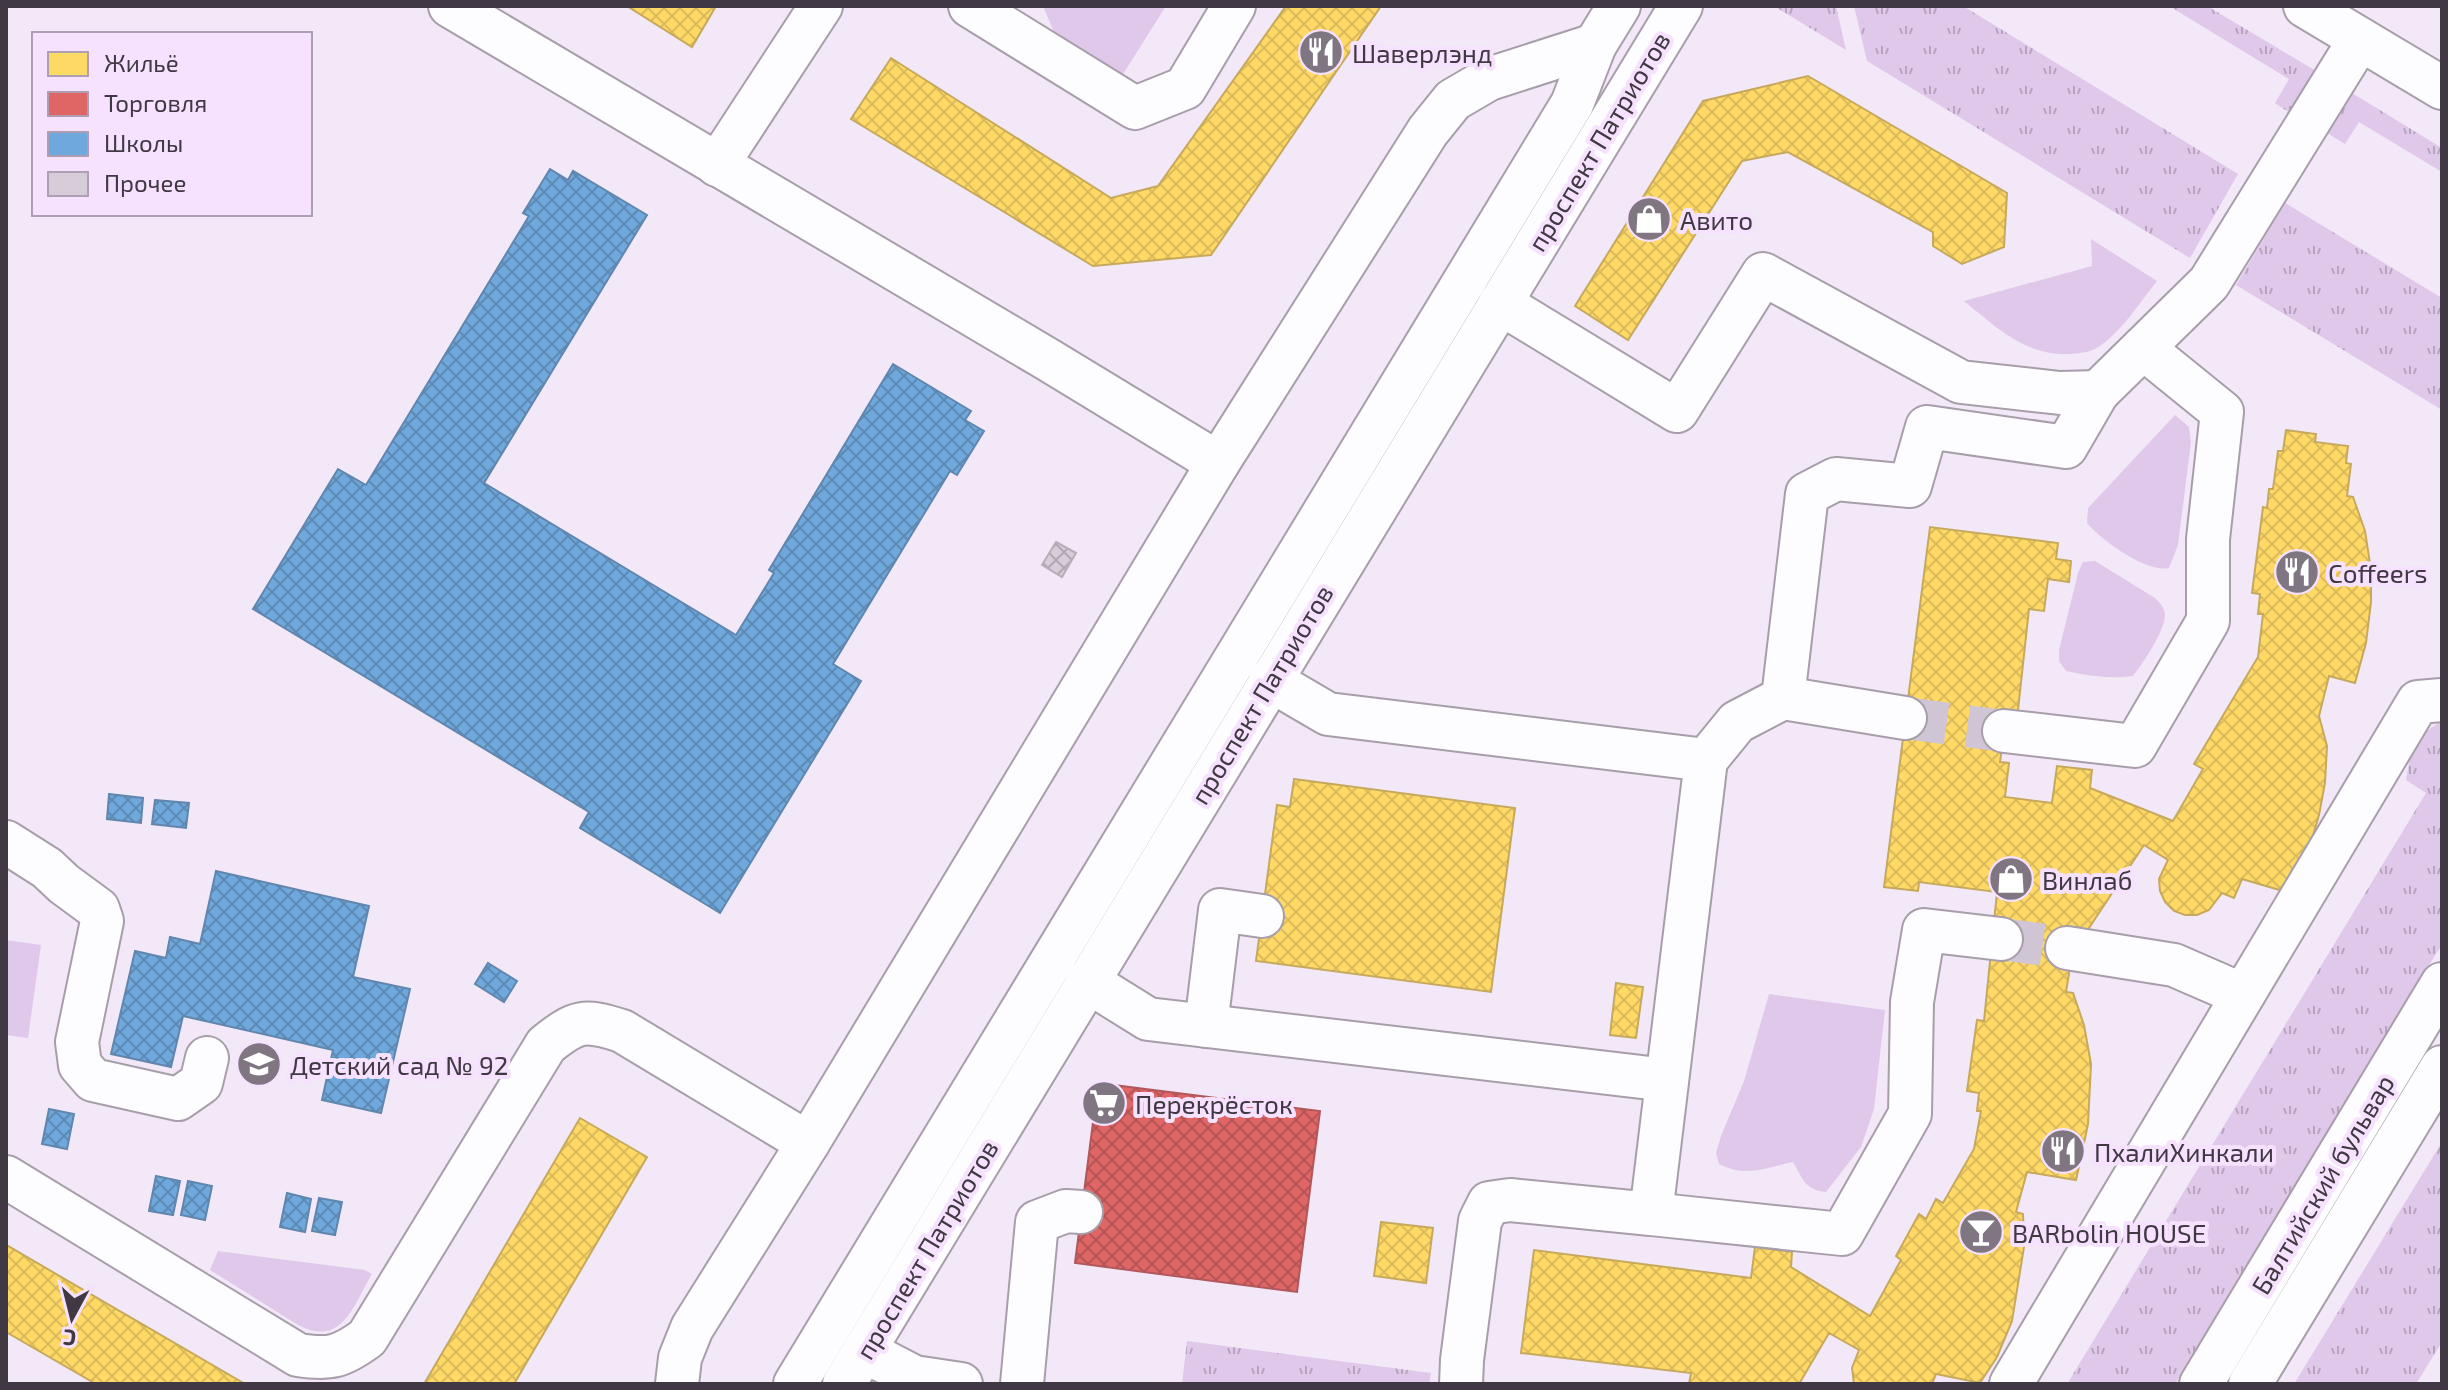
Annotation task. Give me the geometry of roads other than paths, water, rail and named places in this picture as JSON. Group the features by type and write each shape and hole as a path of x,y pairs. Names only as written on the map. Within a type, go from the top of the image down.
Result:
{"street":[{"path":"450,6 1218,463"},
{"path":"717,165 821,6"},
{"path":"970,6 1135,108 1185,88 1234,6"},
{"name":"проспект Патриотов","path":"795,1384 1572,104 1595,45 1619,6"},
{"name":"проспект Патриотов","path":"854,1367 1681,6"},
{"path":"2305,6 2442,88"},
{"path":"1783,698 1807,494 1836,479 1910,486 1927,427 2066,447 2098,392 2209,283 2360,39"},
{"path":"677,1384 680,1358 692,1328 808,1143 1218,463 1428,131 1453,100 1489,79 1595,45"},
{"path":"1500,303 1677,411 1763,274 1961,382 2060,393 2098,392"},
{"path":"2004,731 2135,746 2208,621 2208,539 2222,412 2143,348"},
{"path":"1270,680 1328,714 1706,760"},
{"path":"1651,1214 1706,760 1737,722 1783,698 1905,718"},
{"path":"2011,1384 2418,702 2442,700"},
{"path":"6,842 47,868 98,909 102,921 77,1042 80,1065 93,1080 178,1099 201,1083 207,1058"},
{"path":"1206,1026 1220,910 1262,916"},
{"path":"1466,1383 1462,1360 1480,1221 1489,1203 1510,1200 1842,1234 1910,1114 1912,1002 1924,930 2001,939"},
{"path":"2067,948 2174,965 2243,995"},
{"path":"1087,981 1148,1019 1667,1080"},
{"name":"Балтийский бульвар","path":"2201,1384 2442,984"},
{"path":"6,1177 298,1355 323,1359 345,1353 367,1338 546,1045 569,1027 593,1022 622,1031 808,1143"},
{"name":"Балтийский бульвар","path":"2250,1384 2442,1067"},
{"path":"1022,1384 1037,1222 1066,1211 1081,1212"},
{"path":"854,1367 961,1384"}],"tunnel":[{"path":"1905,718 2004,731"},
{"path":"2001,939 2067,948"}],"place":[{"name":"Шаверлэнд","path":"1321,52"},
{"name":"Авито","path":"1649,219"},
{"name":"Coffeers","path":"2297,572"},
{"name":"Винлаб","path":"2011,879"},
{"name":"Детский сад № 92","path":"259,1064"},
{"name":"Перекрёсток","path":"1104,1103"},
{"name":"ПхалиХинкали","path":"2063,1151"},
{"name":"BARbolin HOUSE","path":"1981,1232"}]}
